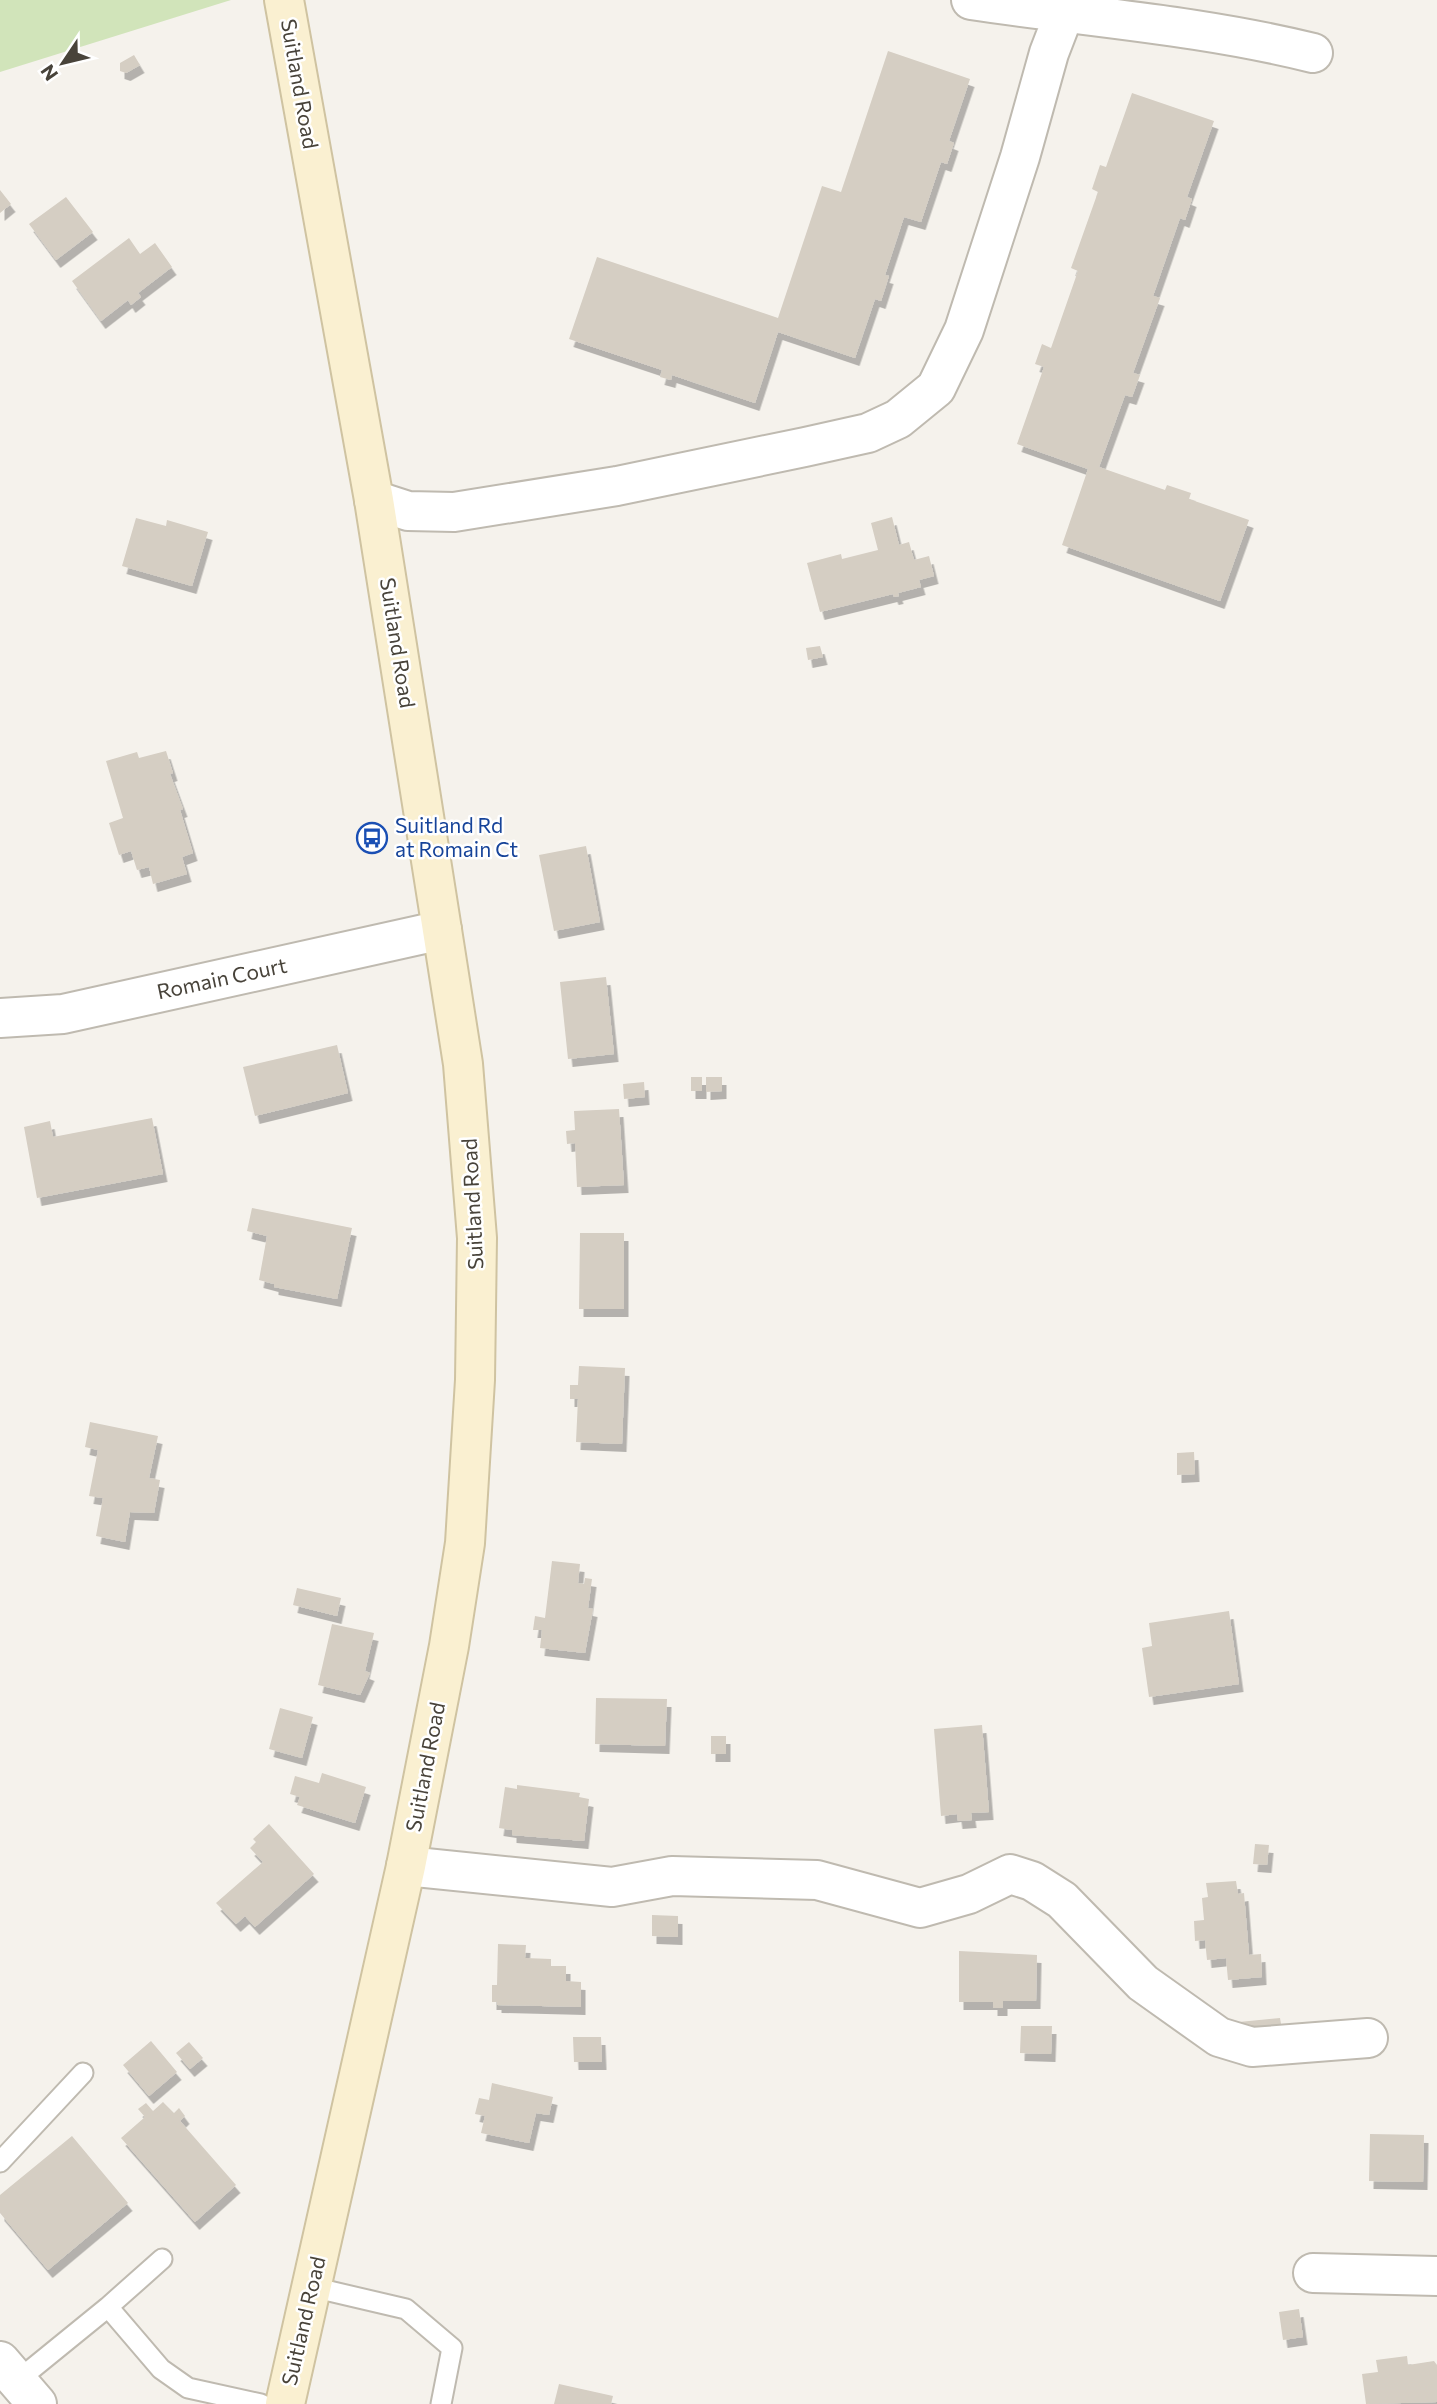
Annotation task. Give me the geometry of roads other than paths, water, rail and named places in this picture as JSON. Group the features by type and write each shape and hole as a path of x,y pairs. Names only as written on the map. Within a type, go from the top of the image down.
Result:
{"main road":[{"name":"Suitland Road","path":"284,0 374,500 463,1064 477,1238 475,1380 465,1543 445,1672 406,1866 285,2404"}],"street":[{"path":"971,0 1064,14 1162,23 1313,53"},
{"path":"374,500 408,510 454,512 617,486 805,447 869,433 898,419 936,388 964,330 1020,157 1049,53 1064,14"},
{"name":"Romain Court","path":"0,1017 63,1014 442,930"},
{"path":"406,1866 612,1887 672,1876 817,1880 919,1908 969,1894 1010,1874 1032,1881 1062,1900 1143,1983 1219,2037 1252,2046 1368,2038"},
{"path":"1313,2273 1437,2276"}],"lane":[{"path":"0,2162 83,2073"},
{"path":"18,2382 162,2259"},
{"path":"312,2287 406,2309 452,2348 441,2404"},
{"path":"108,2307 161,2368 188,2388 261,2404"}],"place":[{"name":"Suitland Rd at Romain Ct","path":"372,838"}]}
